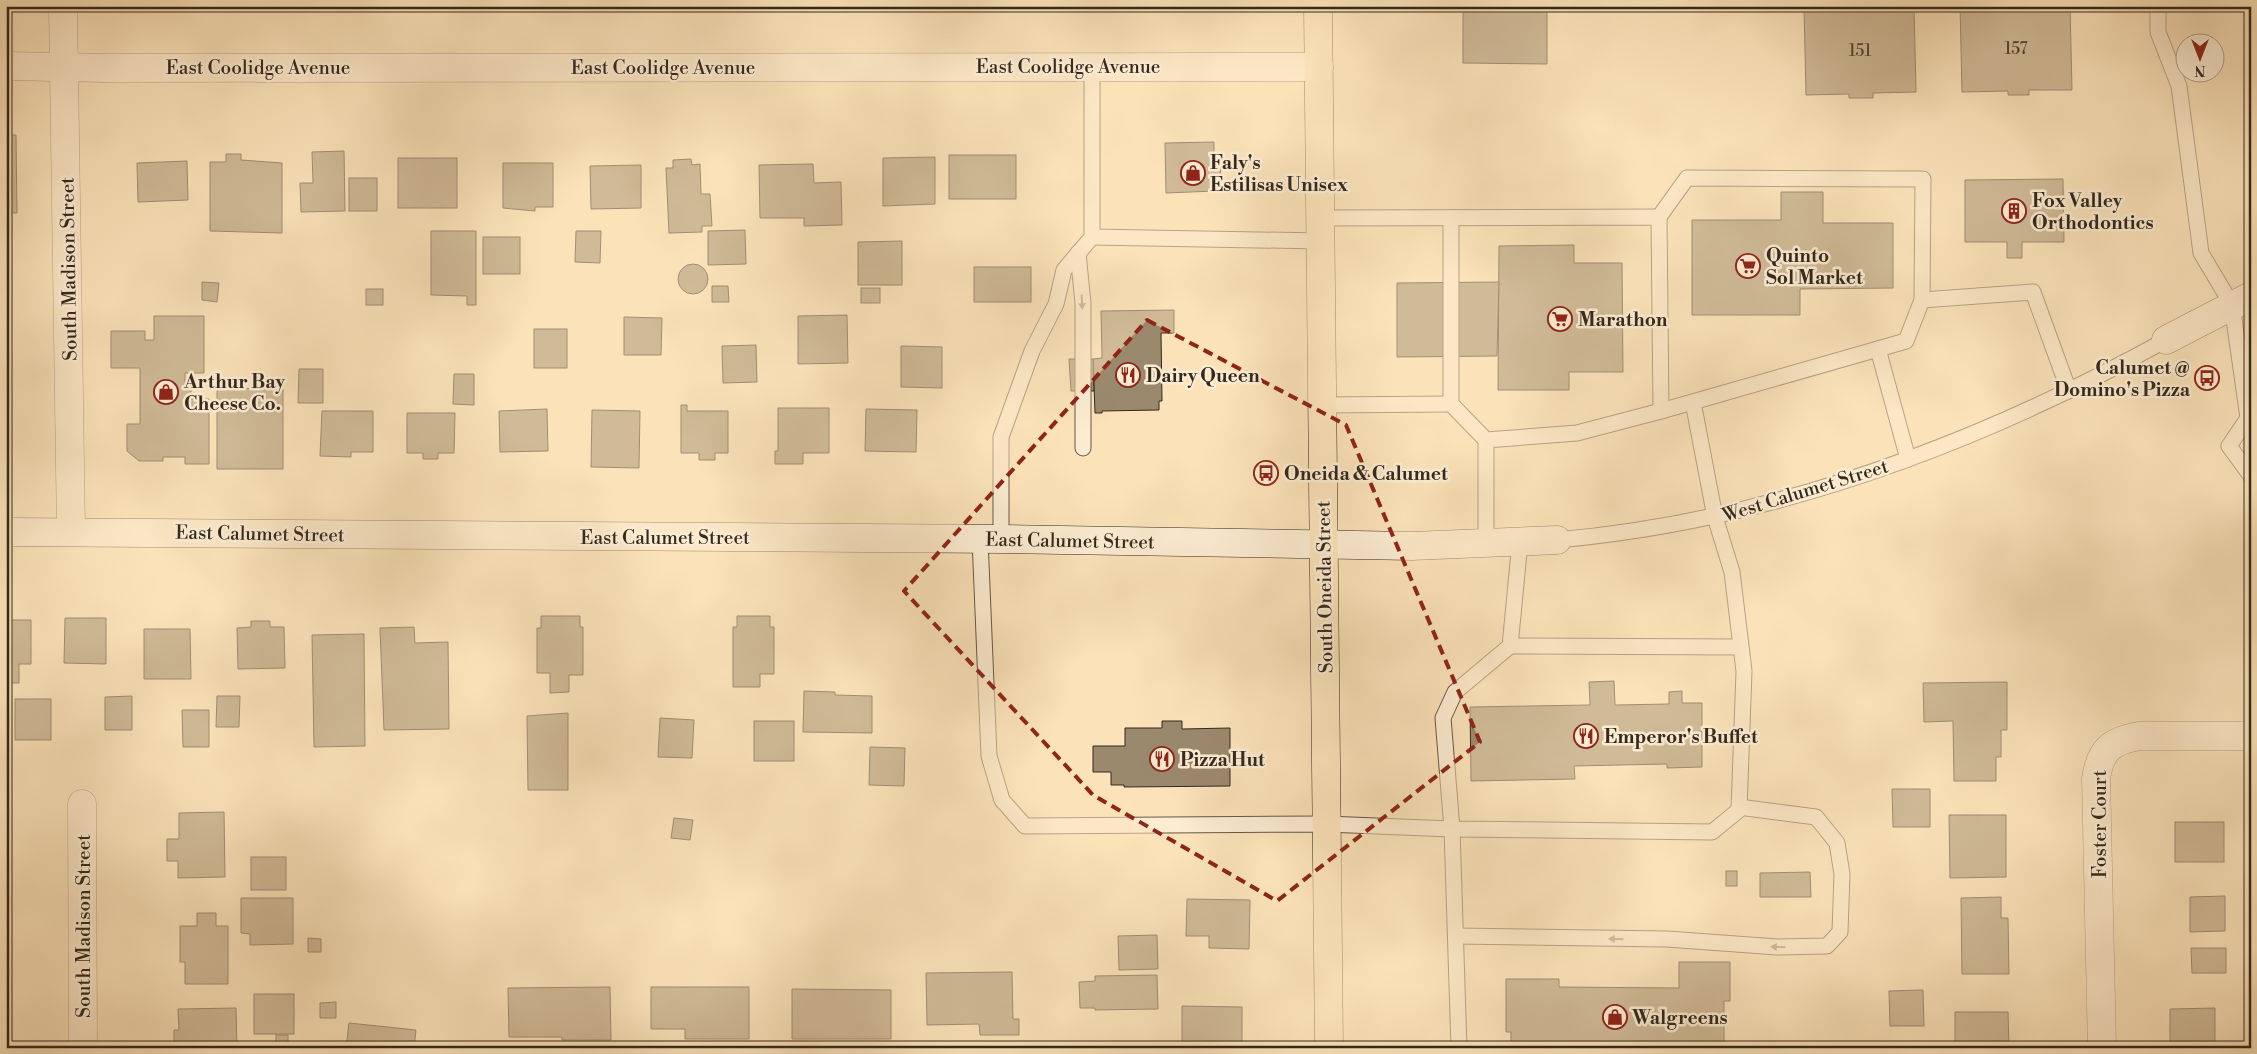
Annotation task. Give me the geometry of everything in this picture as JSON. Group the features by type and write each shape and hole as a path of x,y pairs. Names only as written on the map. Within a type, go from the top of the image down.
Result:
{"main road":[{"name":"South Oneida Street","path":"1318,6 1329,1048"}],"street":[{"name":"South Madison Street","path":"63,6 71,531"},
{"name":"East Coolidge Avenue","path":"6,66 1319,67"},
{"name":"West Calumet Street","path":"2166,340 2242,301"},
{"name":"East Calumet Street","path":"6,532 71,531 1324,543"},
{"name":"West Calumet Street","path":"1324,543 1412,546 1557,540"},
{"name":"Foster Court","path":"2102,1048 2096,779 2098,762 2109,747 2122,739 2138,736 2251,736"},
{"name":"South Madison Street","path":"82,804 83,1048"}],"lane":[{"path":"2158,6 2158,32 2179,86 2201,253 2242,301 2248,418 2229,446 2251,476"},
{"path":"1092,66 1092,237 1064,270 1056,304 1032,351 1001,437 991,539 988,756 1002,800 1025,826 1326,824 1452,829 1712,832 1738,810 1744,671 1732,572 1715,517 1693,402"},
{"path":"1486,440 1577,433 1661,411 1906,341 1922,300 1923,179 1687,178 1659,217 1661,411"},
{"path":"1092,237 1320,230 1451,218 1659,217"},
{"path":"1451,218 1452,404 1486,440 1486,544"},
{"path":"1078,253 1083,303 1083,448"},
{"path":"1922,300 2033,292 2069,391"},
{"name":"West Calumet Street","path":"1557,540 1664,528 1715,517 1859,476 1984,429 2069,391 2166,340"},
{"path":"1878,349 1908,459"},
{"path":"1322,406 1452,404"},
{"path":"1510,646 1520,542"},
{"path":"1459,1048 1452,829 1443,718 1455,692 1510,646 1741,647"},
{"path":"1456,936 1668,939 1777,947 1827,946 1840,932 1842,874 1837,843 1816,817 1738,807"}],"highlighted area":[{"path":"1147,320 1346,425 1480,742 1277,901 1093,795 904,591"}],"building":[{"path":"734,6 734,8 702,7"},
{"path":"787,6 820,6 820,8 787,8"},
{"path":"934,6 934,7 898,7"},
{"path":"1463,6 1547,6 1547,64 1463,63"},
{"path":"1914,6 1916,92 1873,93 1873,98 1849,98 1849,94 1806,95 1804,8"},
{"path":"1960,6 2070,6 2072,90 2029,90 2029,95 2008,95 2008,91 1962,92"},
{"path":"6,135 16,135 17,213 6,213"},
{"name":"Faly's Estilisas Unisex","path":"1214,142 1214,161 1220,161 1221,184 1215,184 1215,191 1166,193 1165,143"},
{"path":"344,151 345,211 301,212 300,183 313,183 312,152"},
{"path":"226,154 241,154 241,160 282,163 282,233 210,231 210,162 226,162"},
{"path":"949,155 1016,155 1016,199 949,199"},
{"path":"935,157 935,204 883,206 883,158"},
{"path":"398,158 457,158 457,208 398,208"},
{"path":"691,159 692,165 700,164 701,194 710,194 712,226 702,226 702,232 669,233 666,168 673,168 673,160"},
{"path":"187,161 188,200 138,202 137,163"},
{"path":"503,163 553,163 553,207 535,207 535,211 503,208"},
{"path":"813,164 814,183 841,182 842,225 804,226 804,218 760,218 759,165"},
{"path":"641,165 641,208 591,209 590,166"},
{"path":"349,178 377,178 377,211 349,211"},
{"name":"Fox Valley Orthodontics","path":"2063,179 2064,242 2022,242 2022,258 2007,258 2007,242 1965,242 1965,180"},
{"path":"1781,192 1823,192 1823,223 1893,223 1893,288 1800,289 1800,315 1692,315 1692,220 1781,220"},
{"path":"745,230 746,264 708,265 708,231"},
{"path":"431,231 476,231 476,305 467,305 467,296 431,295"},
{"path":"576,231 601,231 600,263 575,262"},
{"path":"483,237 520,237 520,274 483,274"},
{"path":"902,241 902,285 858,285 858,242"},
{"name":"Marathon","path":"1574,245 1574,263 1622,263 1623,372 1569,372 1569,390 1498,390 1499,246"},
{"path":"693,264 704,268 708,279 704,290 693,294 682,290 678,279 682,268"},
{"path":"974,267 1031,267 1031,302 974,302"},
{"path":"202,282 219,283 217,302 202,300"},
{"path":"1499,282 1497,356 1397,357 1397,283"},
{"path":"712,286 728,286 729,302 712,302"},
{"path":"861,288 880,288 880,303 861,303"},
{"path":"366,289 383,289 383,305 366,305"},
{"name":"Dairy Queen","path":"1174,310 1174,333 1161,333 1162,401 1159,401 1159,410 1102,411 1102,413 1095,413 1093,359 1102,358 1101,311"},
{"path":"847,315 848,363 798,364 798,316"},
{"name":"Arthur Bay Cheese Co.","path":"154,316 204,316 204,373 185,373 185,386 191,386 191,399 209,399 209,464 185,464 185,457 163,457 163,461 139,461 127,451 127,424 140,424 140,368 111,368 111,331 145,331 145,340 154,340"},
{"path":"624,317 662,318 661,355 624,355"},
{"path":"534,329 567,329 567,368 534,368"},
{"path":"756,345 757,382 723,383 722,346"},
{"path":"901,346 942,347 942,388 901,387"},
{"path":"1069,359 1093,359 1094,391 1071,391"},
{"path":"299,369 323,369 323,403 298,403"},
{"path":"454,374 474,374 474,405 453,404"},
{"path":"217,388 283,389 283,469 217,469"},
{"path":"681,405 687,405 687,411 728,411 728,453 715,453 715,460 699,460 699,453 681,453"},
{"path":"778,408 829,408 829,453 803,453 803,464 775,464 775,451 778,451"},
{"path":"547,409 548,451 500,452 499,411"},
{"path":"866,409 917,410 916,452 865,451"},
{"path":"592,410 640,411 639,468 591,467"},
{"path":"322,411 373,411 373,452 351,452 351,457 320,456"},
{"path":"407,413 455,413 454,453 438,453 438,459 423,459 423,453 407,453"},
{"path":"541,616 580,616 580,627 583,627 583,675 569,675 569,692 550,693 550,673 537,673 537,628 541,628"},
{"path":"737,616 770,616 770,627 774,627 774,674 760,674 760,687 733,687 733,627 737,627"},
{"path":"65,618 106,618 106,664 64,663"},
{"path":"6,620 31,620 31,664 19,664 19,683 6,683"},
{"path":"251,621 270,621 270,627 284,627 285,668 238,669 237,628 251,627"},
{"path":"414,627 415,643 448,642 449,729 384,730 380,628"},
{"path":"144,629 190,629 191,679 144,679"},
{"path":"364,634 365,746 314,747 312,635"},
{"name":"Emperor's Buffet","path":"1614,681 1615,705 1669,704 1669,692 1682,691 1682,703 1702,703 1702,767 1667,768 1667,764 1574,766 1575,779 1471,781 1470,707 1590,705 1589,682"},
{"path":"2007,682 2007,730 2001,730 2001,757 1996,757 1996,781 1954,781 1953,721 1924,722 1923,683"},
{"path":"804,691 835,692 835,695 872,696 872,733 803,732"},
{"path":"132,696 132,730 105,730 105,697"},
{"path":"217,696 240,696 239,727 216,727"},
{"path":"15,699 51,699 51,740 15,740"},
{"path":"182,710 209,710 209,747 183,747"},
{"path":"568,713 568,790 528,790 527,716"},
{"path":"660,718 694,720 692,758 658,757"},
{"path":"754,721 794,721 794,761 754,761"},
{"name":"Pizza Hut","path":"1162,721 1182,721 1182,729 1230,728 1230,786 1124,787 1124,785 1111,785 1111,772 1093,772 1093,746 1125,746 1125,728 1162,728"},
{"path":"870,747 905,748 904,786 869,785"},
{"path":"1892,789 1930,789 1930,827 1893,827"},
{"path":"224,812 225,877 178,878 178,861 167,861 167,839 179,839 179,813"},
{"path":"1949,815 2006,815 2006,877 1950,878"},
{"path":"674,818 693,820 690,840 671,838"},
{"path":"2175,822 2224,822 2224,862 2175,862"},
{"path":"251,857 286,857 286,890 251,890"},
{"path":"1726,871 1737,871 1737,886 1726,886"},
{"path":"1810,872 1811,897 1760,897 1760,873"},
{"path":"2225,896 2225,931 2190,932 2190,897"},
{"path":"2001,897 2001,918 2008,918 2009,974 1962,974 1961,898"},
{"path":"241,898 293,898 293,944 250,945 250,934 241,933"},
{"path":"1187,899 1250,900 1249,949 1209,948 1209,936 1186,936"},
{"path":"197,913 216,913 216,926 228,926 228,984 185,984 185,962 180,962 180,926 197,926"},
{"path":"1157,935 1158,969 1119,970 1118,936"},
{"path":"308,938 321,939 321,952 308,952"},
{"path":"2191,948 2226,948 2226,973 2192,973"},
{"name":"Walgreens","path":"1679,962 1730,962 1730,1001 1724,1001 1724,1048 1511,1048 1511,1032 1506,1032 1506,979 1559,979 1559,987 1679,988"},
{"path":"1012,972 1013,1019 1019,1019 1019,1035 980,1035 979,1024 927,1025 926,973"},
{"path":"1157,975 1158,1009 1095,1010 1095,1008 1080,1008 1079,982 1095,981 1095,976"},
{"path":"610,987 611,1040 562,1040 562,1037 509,1037 508,988"},
{"path":"651,987 749,987 749,1039 685,1039 685,1029 651,1029"},
{"path":"792,989 891,990 891,1039 792,1039"},
{"path":"1923,990 1924,1026 1890,1026 1889,991"},
{"path":"254,994 294,994 294,1034 254,1034"},
{"path":"336,1002 336,1018 320,1018 320,1003"},
{"path":"1182,1006 1242,1007 1242,1046 1182,1046"},
{"path":"236,1008 237,1048 174,1048 174,1030 179,1030 178,1009"},
{"path":"2215,1008 2215,1048 2170,1048 2170,1009"},
{"path":"1955,1012 2008,1012 2009,1046 1955,1048"},
{"path":"349,1023 416,1030 414,1048 346,1048"},
{"path":"276,1035 288,1035 288,1048 276,1048"}],"place":[{"name":"Faly's Estilisas Unisex","path":"1193,173"},
{"name":"Fox Valley Orthodontics","path":"2014,211"},
{"name":"Quinto Sol Market","path":"1748,266"},
{"name":"Marathon","path":"1560,319"},
{"name":"Dairy Queen","path":"1128,375"},
{"name":"Calumet @ Domino's Pizza","path":"2207,378"},
{"name":"Arthur Bay Cheese Co.","path":"166,392"},
{"name":"Oneida & Calumet","path":"1266,473"},
{"name":"Emperor's Buffet","path":"1586,736"},
{"name":"Pizza Hut","path":"1162,759"},
{"name":"Walgreens","path":"1615,1017"}]}
